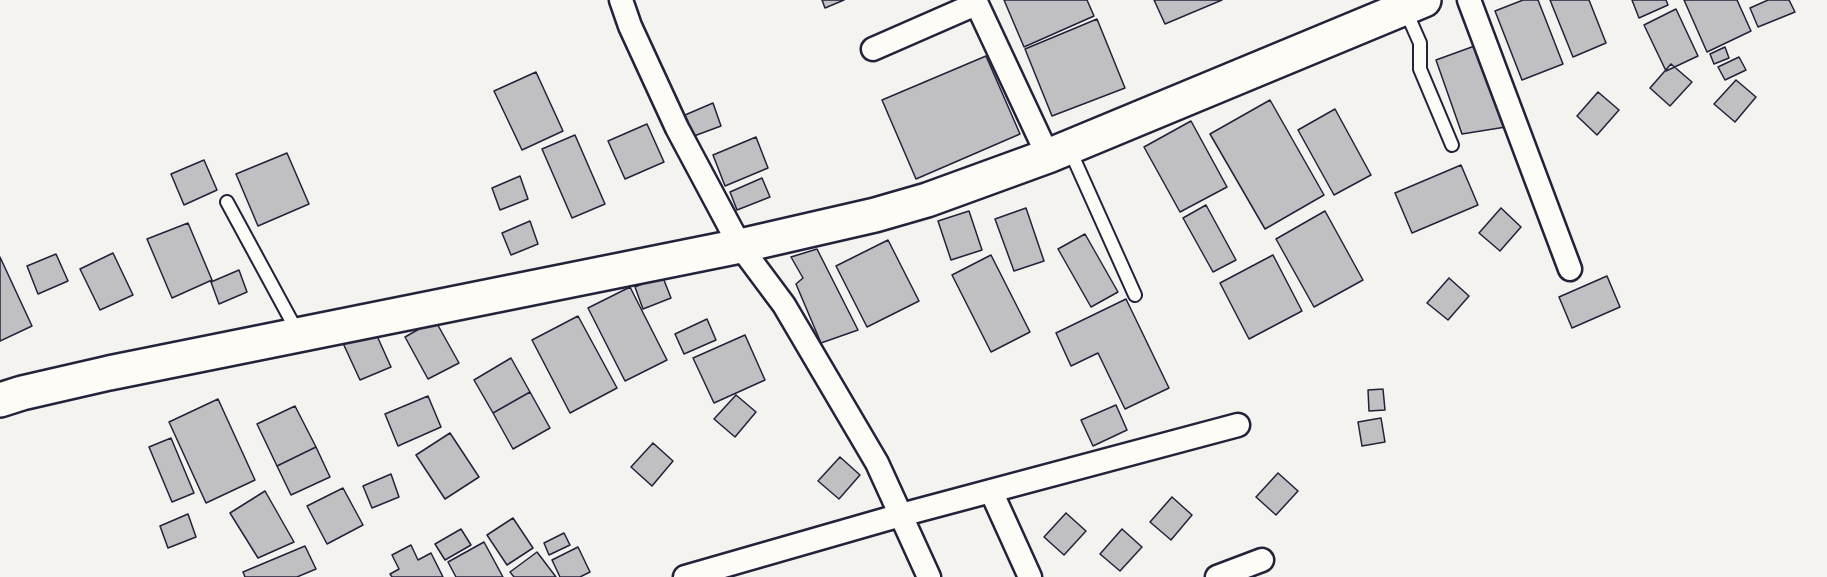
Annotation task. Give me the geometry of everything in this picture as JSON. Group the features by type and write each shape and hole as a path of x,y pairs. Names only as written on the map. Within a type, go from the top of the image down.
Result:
{"main road":[{"path":"0,400 109,373 740,246 906,206 1058,151 1414,4"}],"street":[{"path":"621,0 630,26 677,128 740,246 784,304 877,463 929,577"},
{"path":"1469,0 1570,269"},
{"path":"873,49 975,2 1058,151"},
{"path":"685,577 901,515 1238,425"},
{"path":"992,491 1030,577"},
{"path":"1217,577 1262,560"}],"lane":[{"path":"1414,4 1420,43 1420,69 1452,145"},
{"path":"1058,151 1135,295"},
{"path":"227,202 299,335"}],"building":[{"path":"822,0 844,0 825,8"},
{"path":"1004,0 1087,0 1094,16 1024,47"},
{"path":"1154,0 1222,0 1165,24"},
{"path":"1523,0 1538,0 1563,64 1522,80 1495,11"},
{"path":"1550,0 1589,0 1606,43 1573,57"},
{"path":"1632,0 1666,0 1668,5 1639,18"},
{"path":"1684,0 1737,0 1751,31 1707,52"},
{"path":"1768,0 1789,0 1795,12 1758,27 1750,8"},
{"path":"1676,9 1698,56 1666,71 1644,25"},
{"path":"1097,19 1125,88 1052,116 1025,49"},
{"path":"1480,44 1512,126 1462,134 1436,60"},
{"path":"1725,47 1729,58 1714,64 1710,54"},
{"path":"986,56 1020,134 916,179 882,100"},
{"path":"1739,57 1746,70 1725,80 1718,67"},
{"path":"1671,64 1692,82 1670,106 1650,88"},
{"path":"536,72 563,131 522,150 494,91"},
{"path":"1736,80 1756,97 1735,122 1714,104"},
{"path":"1598,92 1619,110 1597,135 1577,116"},
{"path":"1270,100 1324,195 1265,229 1210,134"},
{"path":"713,103 721,126 694,136 685,115"},
{"path":"1335,109 1371,175 1334,195 1298,130"},
{"path":"1191,121 1227,187 1180,212 1144,147"},
{"path":"647,124 664,162 625,179 608,141"},
{"path":"575,135 605,204 572,218 542,149"},
{"path":"756,137 768,168 725,186 713,155"},
{"path":"287,153 309,204 258,226 236,174"},
{"path":"204,160 217,190 184,205 171,174"},
{"path":"1461,165 1478,205 1412,233 1395,193"},
{"path":"520,176 528,199 500,210 492,188"},
{"path":"762,178 770,197 737,210 730,192"},
{"path":"1206,205 1236,260 1213,272 1183,218"},
{"path":"1026,208 1044,261 1014,271 995,219"},
{"path":"1501,208 1521,227 1500,251 1479,233"},
{"path":"969,211 982,250 951,260 938,221"},
{"path":"1325,211 1363,280 1314,307 1276,239"},
{"path":"530,221 538,244 511,255 502,233"},
{"path":"188,223 212,280 172,298 147,239"},
{"path":"1085,234 1118,292 1091,307 1058,249"},
{"path":"888,240 919,301 867,327 836,266"},
{"path":"817,249 858,330 821,343 796,284 803,278 791,257"},
{"path":"113,253 133,295 100,310 80,269"},
{"path":"56,254 68,281 38,294 27,266"},
{"path":"991,255 1030,332 991,352 952,275"},
{"path":"1273,255 1302,311 1249,339 1220,283"},
{"path":"0,257 32,326 0,341"},
{"path":"239,270 247,292 219,304 211,282"},
{"path":"662,275 671,298 643,309 635,287"},
{"path":"1607,276 1620,307 1572,328 1559,297"},
{"path":"1449,278 1469,296 1448,320 1427,303"},
{"path":"630,287 667,360 625,381 588,308"},
{"path":"1126,299 1169,388 1125,409 1098,353 1071,366 1056,333"},
{"path":"578,316 617,388 570,413 532,340"},
{"path":"707,319 716,340 684,354 675,334"},
{"path":"435,320 459,363 428,379 405,337"},
{"path":"373,327 391,367 360,380 342,341"},
{"path":"745,335 765,380 714,403 693,358"},
{"path":"511,358 530,392 493,413 474,380"},
{"path":"1383,389 1385,410 1369,411 1368,390"},
{"path":"530,392 550,428 513,449 493,413"},
{"path":"736,395 756,412 735,437 714,419"},
{"path":"428,396 441,427 398,446 385,414"},
{"path":"218,399 255,480 206,503 169,422"},
{"path":"1116,405 1127,430 1093,446 1081,420"},
{"path":"295,406 316,447 277,466 257,424"},
{"path":"1381,418 1385,442 1362,446 1358,422"},
{"path":"450,433 479,477 445,499 416,455"},
{"path":"171,438 194,493 172,502 149,447"},
{"path":"653,443 673,461 652,486 631,467"},
{"path":"316,447 330,477 291,495 277,466"},
{"path":"840,457 860,475 839,499 818,481"},
{"path":"1278,473 1298,491 1276,515 1256,497"},
{"path":"391,474 399,497 372,508 363,486"},
{"path":"343,488 363,525 327,544 307,506"},
{"path":"265,491 294,542 258,558 230,513"},
{"path":"1172,497 1192,515 1171,540 1150,522"},
{"path":"1066,513 1086,531 1064,555 1044,537"},
{"path":"188,514 196,537 168,548 160,526"},
{"path":"513,518 533,548 507,565 487,535"},
{"path":"461,529 471,545 445,560 435,544"},
{"path":"1122,529 1142,547 1120,571 1100,554"},
{"path":"564,533 570,545 549,555 544,543"},
{"path":"484,542 503,577 456,577 448,562"},
{"path":"411,545 418,560 431,553 443,577 392,577 390,574 399,569 392,555"},
{"path":"305,546 316,569 297,577 245,577 243,572"},
{"path":"578,547 590,572 580,577 560,577 552,560"},
{"path":"537,552 556,577 514,577 510,572"}]}
